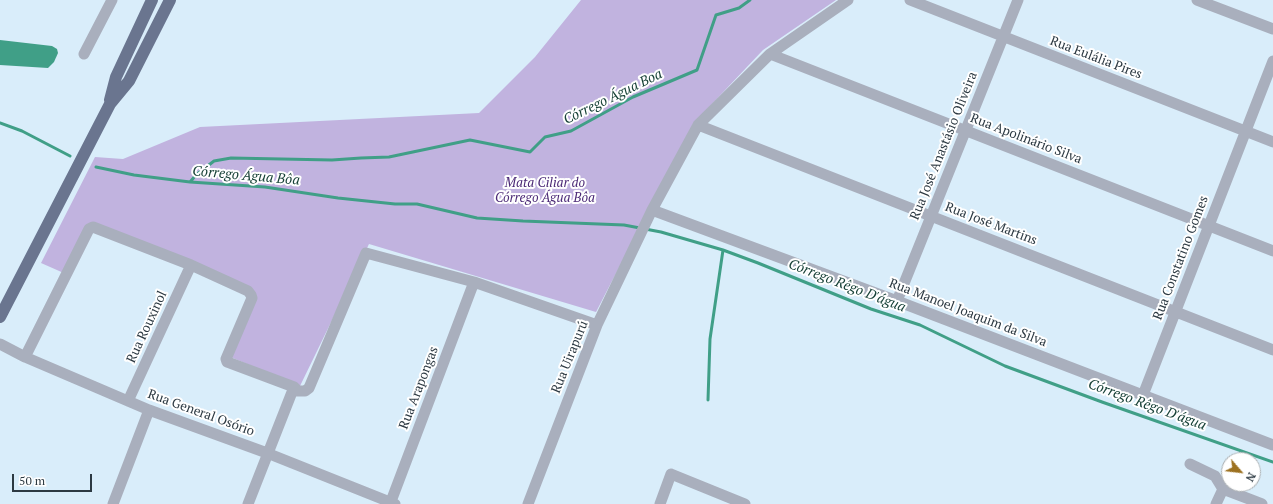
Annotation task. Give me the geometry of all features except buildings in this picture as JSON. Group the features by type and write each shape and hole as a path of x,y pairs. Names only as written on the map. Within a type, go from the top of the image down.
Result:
{"highway":[{"path":"110,104 116,77 152,0"},
{"path":"0,317 110,104 129,81 170,0"}],"street":[{"path":"84,54 112,0"},
{"name":"Rua Uirapurú","path":"528,504 597,325 645,223 698,125 770,54 848,0"},
{"name":"Rua Eulália Pires","path":"910,0 1273,142"},
{"name":"Rua José Anastásio Oliveira","path":"897,302 1018,0"},
{"path":"1197,0 1273,29"},
{"name":"Rua Apolinário Silva","path":"770,54 1273,250"},
{"name":"Rua Constatino Gomes","path":"1143,395 1273,61"},
{"name":"Rua José Martins","path":"698,125 1273,350"},
{"name":"Rua Manoel Joaquim da Silva","path":"652,210 1273,445"},
{"path":"25,357 89,229 96,227 191,265 248,291 252,298 226,359 227,362 294,387 298,391 305,391 309,388 366,253 490,287 597,325"},
{"name":"Rua Rouxinol","path":"128,401 191,265"},
{"name":"Rua Arapongas","path":"392,503 476,283"},
{"name":"Rua General Osório","path":"0,344 25,357 149,410 267,453 392,503"},
{"path":"248,504 294,387"},
{"path":"113,504 149,410"},
{"path":"1190,464 1215,476 1221,486"},
{"path":"660,504 671,474 745,504"},
{"path":"1216,504 1222,492"},
{"path":"1231,492 1262,504"}],"green space":[{"name":"Mata Ciliar do Córrego Água Bôa","path":"581,0 836,0 763,50 693,124 596,312 369,244 300,386 228,356 252,293 89,225 66,274 41,263 95,157 123,159 200,127 479,113 535,57"}],"shaded area":[{"path":"0,40 52,46 57,49 58,53 54,62 48,68 0,65"}],"waterway":[{"name":"Córrego Água Boa","path":"190,182 196,175 214,161 231,158 332,160 389,157 470,140 530,152 545,137 571,131 633,97 697,70 716,15 739,8 750,0"},
{"name":"Córrego Água Boa","path":"0,123 22,131 70,156"},
{"name":"Córrego Rêgo D'água","path":"96,167 134,175 190,182 265,187 338,198 395,204 417,204 477,218 624,225 661,232 723,250 758,263 871,309 920,325 1005,366 1273,462"},
{"path":"708,400 710,339 723,250"}],"water label":[{"name":"Córrego Água Bôa","path":"246,176"}]}
